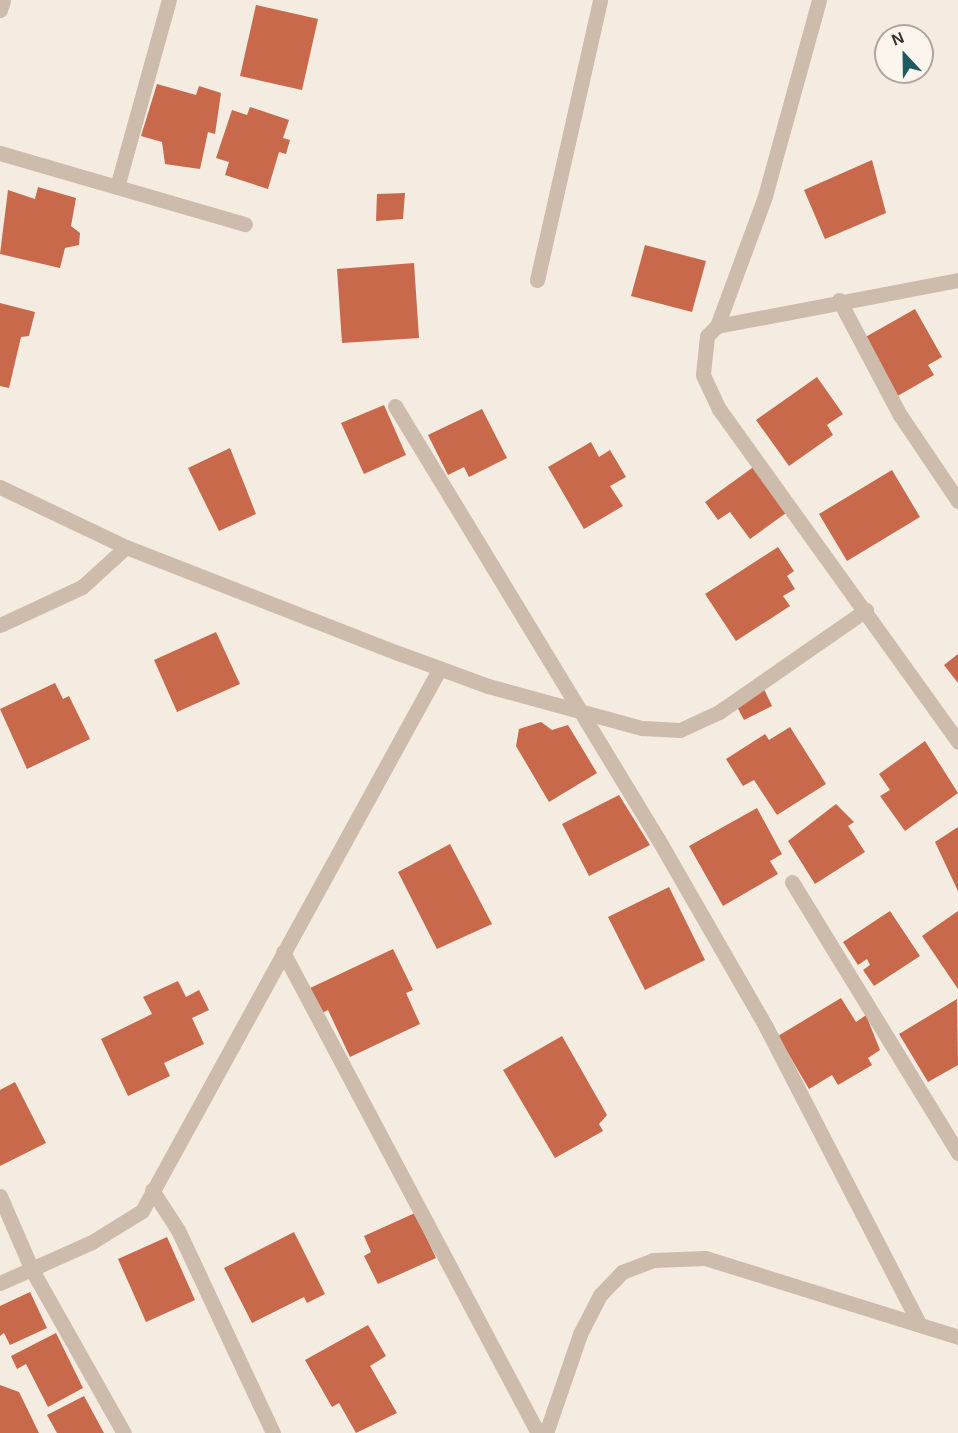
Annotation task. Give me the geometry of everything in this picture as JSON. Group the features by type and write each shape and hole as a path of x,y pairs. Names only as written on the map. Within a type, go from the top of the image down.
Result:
{"street":[{"path":"0,10 3,0"},
{"path":"117,188 169,0"},
{"path":"537,280 600,0"},
{"path":"819,0 764,199 717,326 702,355 703,375 719,409 867,610 958,742"},
{"path":"0,153 245,224"},
{"path":"717,326 839,300 958,280"},
{"path":"839,300 900,415 958,501"},
{"path":"395,406 583,715 765,1027 917,1320"},
{"path":"0,488 126,547 440,668 583,715 669,732 689,727 867,610"},
{"path":"0,625 82,587 126,547"},
{"path":"0,1283 32,1270 124,1224 142,1211 440,668"},
{"path":"792,882 958,1154"},
{"path":"283,952 538,1433"},
{"path":"152,1190 178,1230 273,1433"},
{"path":"0,1196 32,1270 124,1433"},
{"path":"546,1433 580,1334 600,1295 622,1272 654,1260 705,1257 917,1320 958,1337"}],"building":[{"path":"256,5 318,19 302,90 240,76"},
{"path":"157,84 196,95 199,86 221,93 215,134 208,132 200,169 165,164 162,142 141,136"},
{"path":"250,107 289,120 283,138 290,140 286,154 279,152 268,189 225,175 229,162 216,158 232,110 247,115"},
{"path":"872,160 886,213 825,239 804,190"},
{"path":"38,187 76,198 71,226 80,233 79,245 65,248 60,268 0,254 8,190 35,199"},
{"path":"405,193 403,219 376,221 377,194"},
{"path":"645,245 706,261 692,312 631,296"},
{"path":"414,263 419,338 342,343 337,269"},
{"path":"0,303 35,312 29,336 21,337 9,388 0,386"},
{"path":"915,309 942,357 928,365 934,375 894,398 862,339"},
{"path":"817,377 843,414 827,425 833,435 789,466 756,420"},
{"path":"384,405 406,455 364,474 341,423"},
{"path":"482,409 507,458 469,477 464,467 448,475 428,435"},
{"path":"591,442 599,457 610,450 626,477 610,486 623,506 584,529 548,467"},
{"path":"230,448 256,514 219,531 188,468"},
{"path":"759,463 793,508 750,539 730,512 718,520 705,502"},
{"path":"892,470 920,517 847,561 819,514"},
{"path":"778,547 794,571 787,576 795,589 783,596 790,606 736,641 705,594"},
{"path":"216,632 240,684 177,712 154,660"},
{"path":"958,654 958,683 944,665"},
{"path":"55,683 63,699 69,696 90,739 27,769 0,709"},
{"path":"763,687 772,706 744,720 734,701"},
{"path":"541,722 552,730 568,725 597,773 549,802 516,746 519,729"},
{"path":"790,727 826,784 777,815 754,780 743,786 726,759 765,734 769,740"},
{"path":"925,741 958,793 905,831 880,796 890,790 879,774"},
{"path":"619,795 650,845 589,876 562,824"},
{"path":"836,804 854,822 848,826 865,852 815,884 788,841"},
{"path":"757,808 782,854 770,861 778,874 723,906 689,846"},
{"path":"958,827 958,891 935,842"},
{"path":"450,844 492,924 437,949 398,872"},
{"path":"669,887 705,960 645,990 608,917"},
{"path":"890,911 920,956 874,986 863,970 870,965 867,959 858,965 843,942"},
{"path":"958,911 958,989 922,936"},
{"path":"393,949 413,990 406,993 420,1024 350,1057 328,1010 320,1014 308,989"},
{"path":"178,981 186,997 199,990 209,1010 192,1018 204,1044 164,1063 170,1076 128,1096 101,1039 152,1014 143,997"},
{"path":"841,998 856,1022 866,1015 880,1050 868,1058 872,1065 838,1085 832,1075 809,1089 778,1036"},
{"path":"957,999 958,1065 928,1082 899,1034"},
{"path":"562,1036 607,1115 599,1124 603,1131 555,1158 503,1070"},
{"path":"15,1082 46,1143 0,1166 0,1090"},
{"path":"415,1213 436,1258 378,1284 364,1256 371,1252 364,1236"},
{"path":"294,1232 325,1294 307,1303 304,1297 252,1323 224,1268"},
{"path":"167,1237 195,1300 146,1322 118,1259"},
{"path":"30,1292 47,1328 10,1345 4,1333 0,1336 0,1306"},
{"path":"368,1325 386,1356 370,1366 397,1413 356,1433 339,1403 332,1407 305,1360"},
{"path":"56,1333 83,1388 48,1407 26,1364 17,1369 11,1356"},
{"path":"0,1385 19,1392 39,1433 0,1433"},
{"path":"84,1396 104,1433 57,1433 47,1415"}]}
